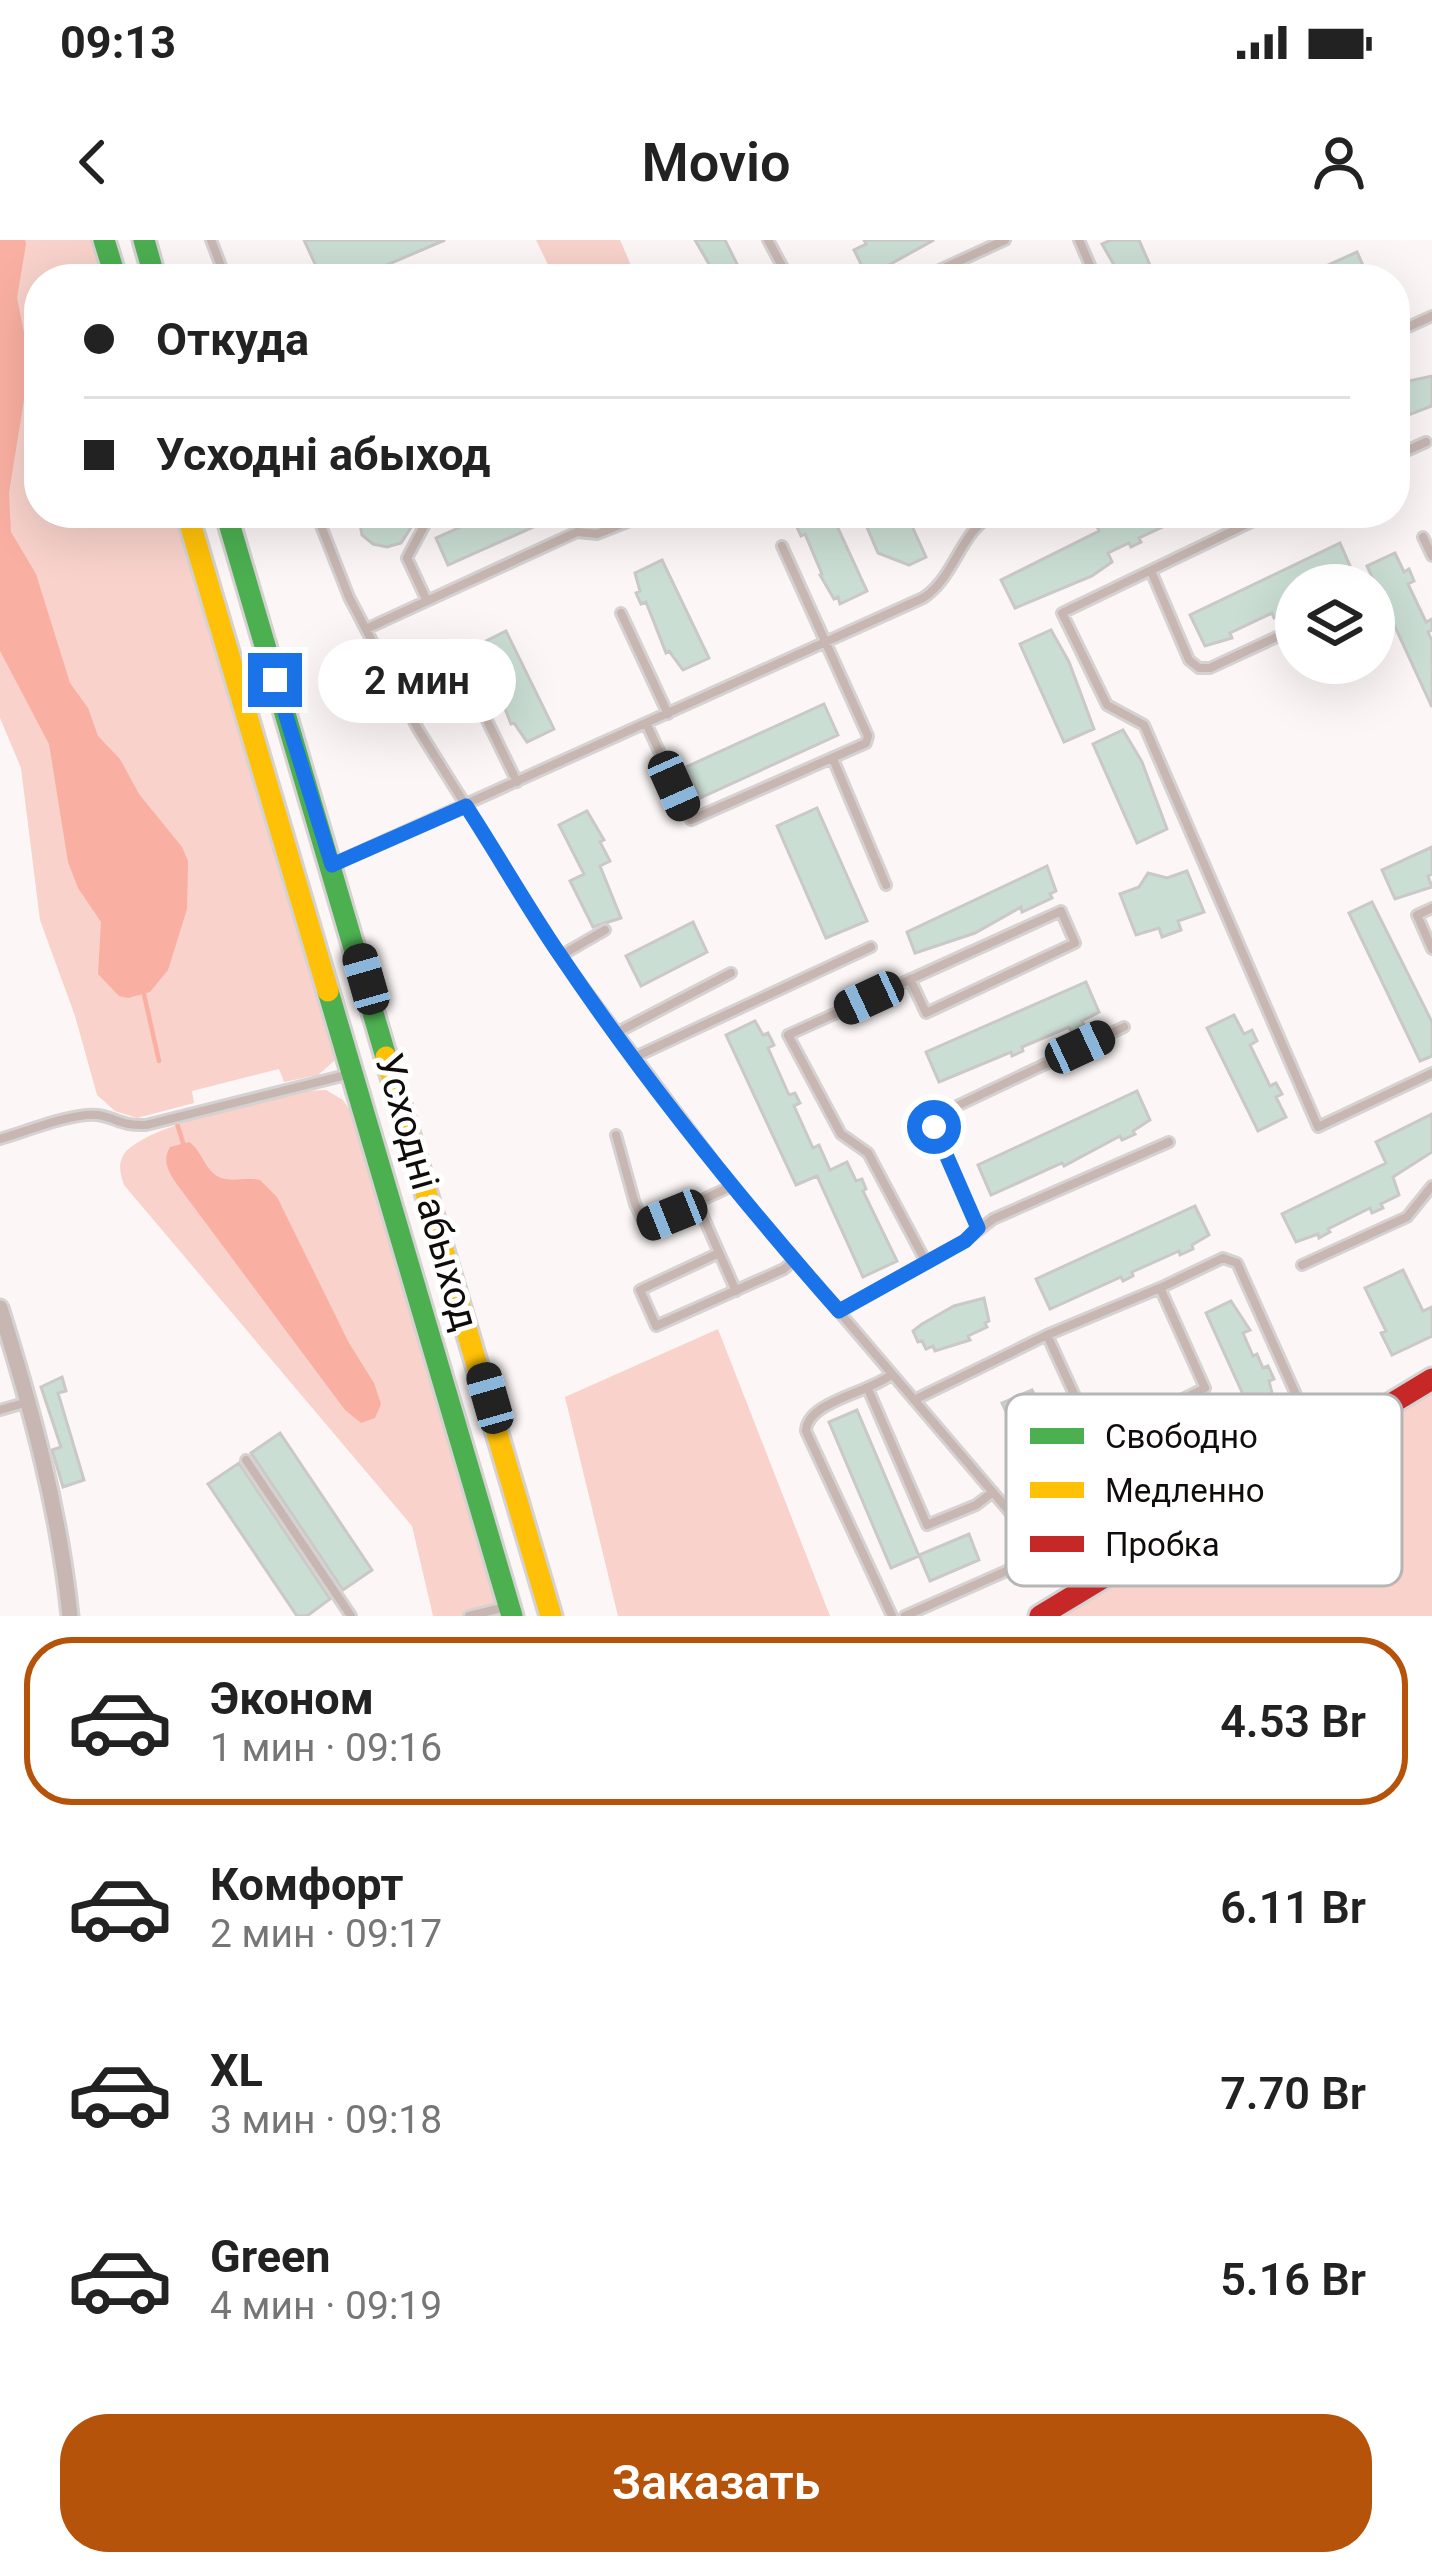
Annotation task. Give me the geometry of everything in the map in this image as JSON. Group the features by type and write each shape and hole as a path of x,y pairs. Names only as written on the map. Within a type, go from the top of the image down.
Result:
{"main road":[{"name":"Усходні абыход","path":"191,528 511,1611"},
{"name":"Усходні абыход","path":"231,528 551,1616"},
{"path":"1402,1397 1432,1379"},
{"path":"1040,1616 1088,1586"}],"street":[{"path":"0,1308 30,1402 62,1537 70,1616"}],"lane":[{"path":"953,264 1005,240"},
{"path":"1410,449 1426,442"},
{"path":"322,528 366,629 418,729 560,956 732,1186 1006,1507"},
{"path":"423,528 407,558 427,601"},
{"path":"366,629 577,532 597,534 612,528"},
{"path":"332,865 928,596 975,528"},
{"path":"1239,528 1062,613 1107,705 1144,725 1318,1127 1432,1073"},
{"path":"1424,537 1432,556"},
{"path":"646,723 691,820 864,745 868,736 782,546"},
{"path":"1151,571 1190,660 1198,668 1210,668 1275,638"},
{"path":"621,613 668,714"},
{"path":"461,667 517,782"},
{"path":"833,759 886,885"},
{"path":"1432,908 1417,915 1432,950"},
{"path":"910,979 926,1013 1076,943 1061,911 910,979 788,1035 841,1134 868,1153 926,1262"},
{"path":"560,956 605,930"},
{"path":"635,1057 871,947"},
{"path":"616,1033 731,973"},
{"path":"978,1228 935,1130 940,1114 1124,1027"},
{"path":"0,1139 83,1116 101,1115 122,1126 146,1125 354,1072"},
{"path":"616,1135 646,1226 732,1186"},
{"path":"839,1311 965,1241 978,1228 1169,1142"},
{"path":"1302,1265 1407,1217 1432,1186"},
{"path":"698,1205 736,1291"},
{"path":"719,1253 640,1290 656,1326 784,1269 794,1260"},
{"path":"914,1400 1223,1258 1237,1263 1295,1394"},
{"path":"1160,1288 1205,1388 1193,1394"},
{"path":"1047,1335 1074,1394"},
{"path":"892,1374 814,1410 806,1419 806,1431 892,1616"},
{"path":"868,1389 927,1525 976,1505 993,1492"},
{"path":"0,1410 30,1402"},
{"path":"246,1460 351,1616"},
{"path":"905,1616 1006,1572"},
{"path":"1073,1586 1078,1592"},
{"path":"469,1616 511,1611"}],"shaded area":[{"path":"0,240 92,240 99,264 24,264 24,528 178,528 334,1061 318,1075 284,1082 279,1069 192,1091 194,1103 137,1118 115,1111 97,1095 40,920 21,768 0,718"},
{"path":"0,240 25,240 17,298 24,332 24,399 9,493 11,532 36,574 70,683 88,708 98,736 120,759 139,794 188,861 187,909 168,970 150,992 119,996 98,974 101,922 78,888 68,862 49,744 0,651"},
{"path":"536,240 620,240 630,264 548,264"},
{"path":"326,1090 343,1100 354,1116 503,1616 433,1616 412,1526 124,1185 122,1158 151,1135 235,1108"},
{"path":"189,1142 215,1175 260,1180 277,1197 349,1343 374,1383 381,1404 375,1418 361,1423 345,1410 176,1183 166,1157 170,1147"},
{"path":"718,1329 830,1616 618,1616 565,1397"},
{"path":"1432,1391 1432,1616 1054,1616 1104,1586 1402,1586 1402,1409"}],"building":[{"path":"304,240 445,240 389,264 315,264"},
{"path":"695,240 725,240 737,264 709,264"},
{"path":"864,240 934,240 890,264 861,264 854,250 866,244"},
{"path":"1139,240 1149,264 1113,264 1102,244"},
{"path":"1357,252 1362,264 1330,264"},
{"path":"1432,376 1432,406 1410,414 1410,381"},
{"path":"361,528 411,528 401,543 387,547 362,535"},
{"path":"458,528 531,528 448,565 436,538"},
{"path":"797,528 838,528 867,591 840,604 838,597 834,599 805,534 801,536"},
{"path":"867,528 913,528 926,557 909,565 878,553"},
{"path":"1161,528 1131,547 1129,543 1108,553 1112,562 1092,576 1015,608 1001,580 1099,531"},
{"path":"1340,543 1349,564 1296,564"},
{"path":"1395,553 1404,572 1409,569 1414,581 1408,584 1426,622 1432,619 1428,632 1432,707 1395,627 1395,564 1371,564"},
{"path":"662,560 709,658 683,670 666,653 646,602 641,604 636,593 640,591 635,573"},
{"path":"1275,574 1275,618 1272,613 1230,633 1232,638 1205,646 1190,615"},
{"path":"1051,630 1069,662 1094,729 1064,742 1020,644"},
{"path":"506,631 554,729 527,742 511,724 491,673 487,675 481,664 485,662 480,644"},
{"path":"824,704 838,735 700,798 686,767"},
{"path":"1123,730 1142,762 1167,829 1137,843 1093,744"},
{"path":"817,808 867,921 826,938 777,826"},
{"path":"587,811 604,840 600,842 610,861 600,866 621,918 593,927 570,881 584,874 559,825"},
{"path":"1432,847 1432,874 1428,876 1432,887 1395,899 1382,870"},
{"path":"1047,866 1056,891 1050,894 1052,898 1022,912 1021,907 975,933 915,953 907,932"},
{"path":"1187,871 1204,912 1178,921 1181,930 1162,937 1159,928 1136,935 1120,894 1139,887 1148,873 1167,878"},
{"path":"1372,902 1432,1022 1432,1056 1420,1061 1349,913"},
{"path":"693,922 707,952 641,986 626,956"},
{"path":"1086,982 1099,1012 1082,1021 1084,1025 1071,1031 1069,1027 1012,1056 1011,1052 939,1082 926,1052"},
{"path":"1234,1015 1244,1034 1252,1030 1257,1041 1250,1045 1270,1086 1276,1083 1282,1094 1276,1097 1286,1117 1258,1131 1207,1028"},
{"path":"755,1021 774,1045 768,1048 789,1095 795,1093 800,1103 794,1106 813,1148 819,1145 830,1170 847,1162 856,1181 862,1179 863,1191 897,1261 863,1277 817,1176 796,1185 726,1035"},
{"path":"1137,1091 1150,1120 1135,1134 1122,1140 1120,1136 1064,1166 991,1195 978,1165"},
{"path":"1432,1114 1432,1152 1393,1177 1399,1195 1381,1204 1383,1208 1372,1213 1370,1208 1319,1238 1318,1234 1296,1242 1282,1214 1386,1163 1376,1142"},
{"path":"1195,1206 1209,1235 1192,1245 1193,1249 1050,1309 1036,1279"},
{"path":"1403,1270 1423,1311 1432,1307 1432,1336 1392,1355 1365,1288"},
{"path":"984,1298 987,1327 968,1336 970,1340 935,1351 918,1342 913,1331 922,1324 954,1306"},
{"path":"1231,1301 1250,1330 1243,1333 1253,1356 1257,1354 1263,1368 1268,1366 1274,1379 1269,1381 1272,1394 1243,1394 1206,1313"},
{"path":"62,1377 66,1391 58,1393 84,1480 63,1487 52,1450 61,1447 41,1387"},
{"path":"857,1410 919,1556 891,1568 829,1422"},
{"path":"280,1433 372,1570 343,1590 251,1453"},
{"path":"239,1463 330,1599 307,1616 297,1616 208,1484"},
{"path":"969,1534 979,1560 930,1581 919,1555"}],"waterway":[{"path":"143,990 159,1061"},
{"path":"176,1120 183,1143"}],"traffic: fast":[{"path":"104,240 111,264"},
{"path":"144,240 151,264"},
{"path":"230,528 386,1057"},
{"path":"328,991 512,1616"}],"traffic: slow":[{"path":"191,528 328,991"},
{"path":"386,1057 551,1616"}],"traffic: jam":[{"path":"1402,1397 1432,1379"},
{"path":"1040,1616 1090,1586"}],"route":[{"path":"275,680 332,865 466,806 560,956 616,1033 732,1186 839,1311 965,1241 978,1228 934,1127"}]}
